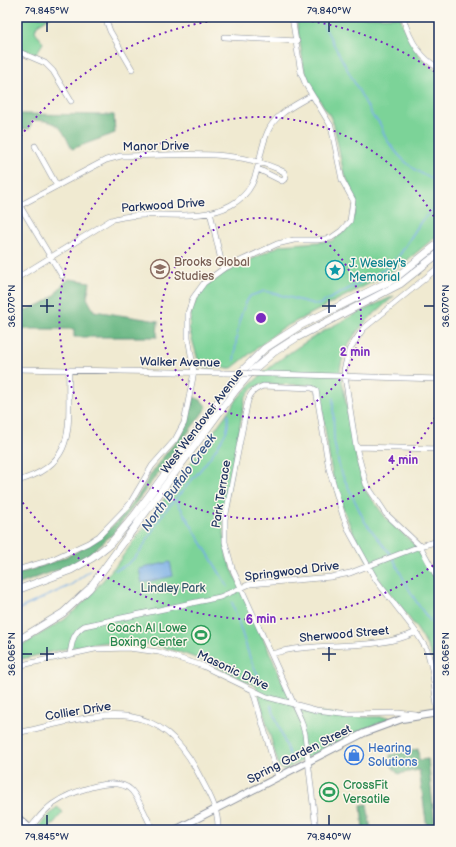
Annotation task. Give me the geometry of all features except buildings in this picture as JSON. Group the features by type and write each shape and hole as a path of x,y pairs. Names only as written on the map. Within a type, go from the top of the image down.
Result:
{"highway":[{"name":"West Wendover Avenue","path":"17,590 71,570 92,558 110,544 134,516 236,376 264,349 301,325 394,279 439,243"},
{"name":"West Wendover Avenue","path":"17,641 63,613 89,589 235,391 264,360 296,338 400,284 439,253"}],"main road":[{"name":"Spring Garden Street","path":"175,830 217,810 364,733 418,715 438,713"},
{"path":"17,816 31,829"}],"street":[{"path":"105,17 110,31 132,69"},
{"path":"17,570 51,560 88,543 99,536 116,519 135,496 152,466 179,433 184,423 194,372 188,337 188,313 194,298 204,283 223,269 277,244 294,240 317,240 331,238 341,232 350,221 353,200 342,180 331,126 312,95 301,73 292,17"},
{"path":"403,17 416,48 430,64 439,68"},
{"path":"224,37 297,41"},
{"path":"17,51 45,63 53,71 71,102"},
{"name":"Parkwood Drive","path":"17,278 111,220 119,217 128,215 188,215 210,212 231,205 245,195 254,182 268,131 283,112 312,95"},
{"path":"35,146 57,186"},
{"name":"Manor Drive","path":"18,207 106,160 121,156 235,157 260,162 284,172 286,178 282,181 276,180 258,169"},
{"path":"18,207 62,276"},
{"path":"210,212 223,269"},
{"path":"439,267 357,336 345,360 344,376 356,447 366,484 386,514 420,546 439,581"},
{"name":"Walker Avenue","path":"17,369 439,378"},
{"path":"17,481 34,476 49,468 55,462 64,447 68,430 68,370"},
{"name":"Park Terrace","path":"316,830 305,734 295,704 232,568 225,542 225,519 248,399 256,389 263,386 312,388 316,390 334,487 350,533 368,567"},
{"path":"356,447 439,449"},
{"name":"Springwood Drive","path":"70,654 74,636 77,630 84,626 220,597 242,587 272,582 331,577 368,567 420,546 439,541"},
{"path":"368,567 386,594 416,632 427,650 432,669 438,713"},
{"name":"Sherwood Street","path":"272,654 301,647 382,642 405,638 416,632"},
{"name":"Masonic Drive","path":"17,666 70,654 112,647 159,652 203,666 252,691 316,710 349,714 398,713 418,715"},
{"path":"252,691 278,777"},
{"name":"Collier Drive","path":"17,732 110,714 137,718 155,724 175,739 184,749 217,810"},
{"path":"31,829 49,807 68,795 82,790 117,783 132,790 153,830"},
{"path":"217,810 218,830"}],"green space":[{"path":"17,17 50,17 37,25 35,31 43,43 36,54 17,48"},
{"path":"296,17 400,17 410,41 425,62 439,72 439,234 405,262 384,276 281,329 232,368 200,367 189,328 192,308 204,287 214,278 281,245 332,241 346,230 355,214 356,200 343,170 334,125 330,116 311,87 304,69"},
{"path":"17,114 114,115 115,133 72,149 64,134 58,126 53,123 32,120 30,129 17,129"},
{"path":"69,279 90,282 87,298 94,311 158,321 157,337 74,337 74,329 17,329 17,312 32,308 46,301"},
{"name":"Lindley Park","path":"394,296 360,328 348,346 340,369 354,447 365,490 386,518 413,543 439,584 439,692 434,664 422,636 373,570 346,517 332,473 320,392 316,385 262,384 251,389 245,398 225,507 223,525 227,558 295,709 349,717 389,717 389,719 359,731 284,770 279,767 256,686 204,661 186,654 149,644 130,642 111,642 87,645 17,660 17,648 64,620 85,601 117,564 238,398 254,381 310,339 351,316"},
{"path":"194,397 201,400 207,407 113,534 88,555 73,564 17,585 17,574 53,562 84,548 110,528 123,515 187,424"},
{"path":"418,749 419,760 428,759 435,826 427,828 419,770 398,774 391,765 390,755"},
{"path":"367,804 371,830 363,830 361,805"},
{"path":"57,807 63,812 48,830 41,830 38,827"}],"water":[{"path":"170,562 173,576 142,583 139,569"}],"waterway":[{"path":"319,17 373,117 379,122 385,137 392,147 410,166 423,175 439,182"},
{"name":"North Buffalo Creek","path":"234,361 240,319 242,311 250,296 265,291 318,305 384,270 399,256 422,220 434,209 439,207"},
{"path":"333,398 334,441 340,470 365,522 391,555"},
{"name":"North Buffalo Creek","path":"115,570 124,566 139,553 160,518 213,453 227,430 228,414"},
{"path":"176,500 228,587"},
{"path":"393,558 419,605 439,630"},
{"name":"North Buffalo Creek","path":"17,610 71,585 91,570"},
{"path":"232,602 250,658 263,686"},
{"path":"271,705 292,762"}],"place":[{"name":"Brooks Global Studies","path":"160,269"},
{"name":"J. Wesley's Memorial","path":"335,270"},
{"name":"Coach Al Lowe Boxing Center","path":"201,635"},
{"name":"Hearing Solutions","path":"354,755"},
{"name":"CrossFit Versatile","path":"329,792"}]}
